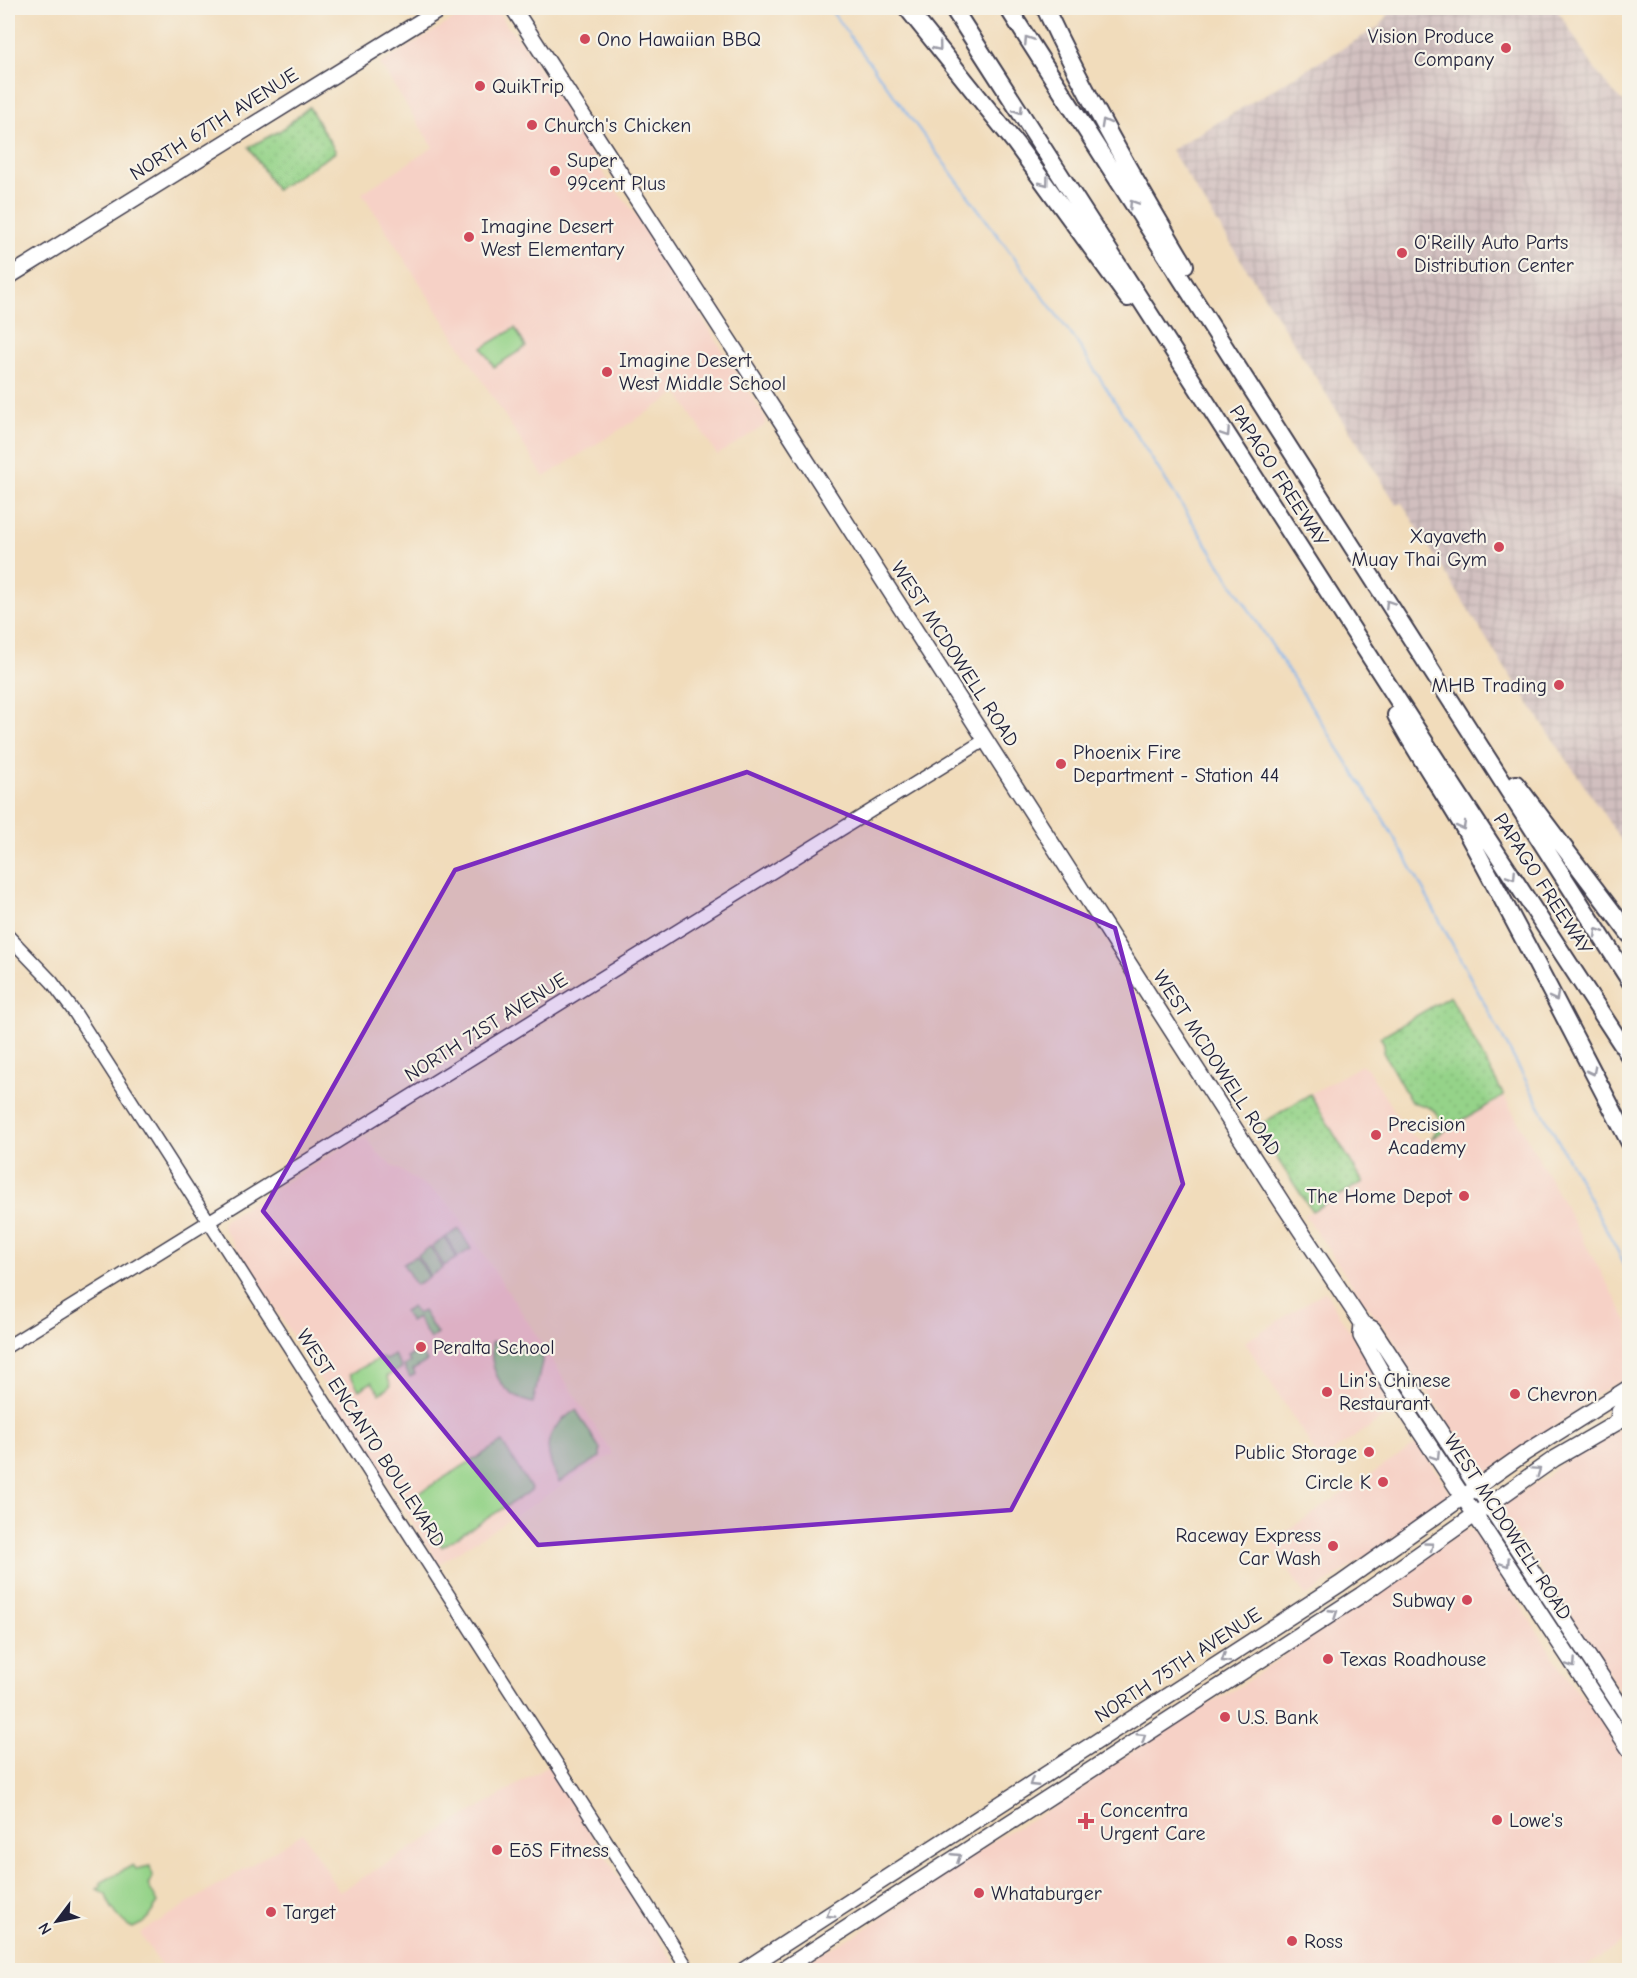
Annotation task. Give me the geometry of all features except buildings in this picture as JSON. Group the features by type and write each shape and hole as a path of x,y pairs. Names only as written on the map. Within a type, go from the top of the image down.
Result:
{"highway":[{"path":"907,8 1023,153 1113,278 1194,384"},
{"name":"PAPAGO FREEWAY","path":"953,8 1629,1057"},
{"name":"PAPAGO FREEWAY","path":"1008,8 1629,981"},
{"path":"1045,8 1079,76 1146,198 1238,350 1289,448"},
{"path":"1330,592 1410,742 1459,819 1525,939 1629,1143"},
{"path":"1420,653 1629,935"}],"main road":[{"name":"NORTH 67TH AVENUE","path":"8,277 442,8"},
{"name":"WEST MCDOWELL ROAD","path":"513,8 986,740 1237,1134 1362,1323 1373,1329 1629,1720"},
{"name":"WEST MCDOWELL ROAD","path":"1362,1323 1361,1336 1463,1498 1629,1750"},
{"name":"NORTH 75TH AVENUE","path":"744,1971 1331,1590 1581,1416 1629,1387"},
{"path":"1623,1418 1619,1412 1629,1398"},
{"name":"NORTH 75TH AVENUE","path":"782,1971 1361,1595 1554,1459 1623,1418"},
{"path":"908,1888 904,1879 987,1813"},
{"path":"864,1892 884,1887 908,1888"}],"street":[{"name":"NORTH 71ST AVENUE","path":"8,1346 986,740"},
{"name":"WEST ENCANTO BOULEVARD","path":"8,936 52,982 75,1013 689,1971"}],"highlighted area":[{"path":"747,772 1115,928 1183,1184 1011,1510 538,1545 263,1211 455,870"}],"shaded area":[{"path":"472,8 496,8 508,27 524,45 610,184 650,235 766,419 764,426 717,455 678,393 544,477 362,193 433,147 380,64"},
{"path":"1393,8 1556,8 1596,71 1629,107 1629,852 1499,659 1402,503 1397,505 1171,150 1380,26"},
{"path":"1362,1065 1367,1068 1407,1132 1419,1139 1432,1138 1504,1096 1629,1323 1629,1376 1594,1396 1575,1412 1486,1474 1474,1470 1462,1444 1432,1398 1417,1382 1396,1342 1365,1304 1305,1215 1363,1182 1310,1094"},
{"name":"Peralta School","path":"366,1138 383,1159 438,1194 455,1210 613,1454 439,1564 222,1224 225,1219 358,1139"},
{"path":"1325,1291 1397,1409 1320,1460 1245,1342"},
{"path":"1629,1423 1629,1706 1501,1509 1508,1499 1548,1477 1557,1466"},
{"path":"1418,1443 1453,1497 1306,1597 1270,1542"},
{"path":"1465,1529 1473,1530 1478,1535 1498,1571 1573,1686 1592,1707 1629,1764 1629,1938 1581,1970 798,1970 810,1959 857,1934 903,1904 925,1885 1002,1835 1051,1809 1086,1786 1110,1766 1198,1709 1234,1690 1278,1660 1300,1641"},
{"path":"548,1766 679,1970 164,1970 140,1933 303,1833 339,1892"}],"green space":[{"path":"309,107 336,152 276,190 249,147 281,130"},
{"path":"515,328 526,347 494,367 482,348"},
{"path":"1450,996 1504,1096 1432,1138 1440,1124 1437,1114 1430,1108 1411,1102 1383,1052 1384,1043 1380,1037"},
{"path":"1310,1094 1363,1182 1312,1211 1260,1133 1263,1123"},
{"path":"459,1229 471,1249 458,1257 446,1237"},
{"path":"445,1238 457,1258 444,1266 432,1246"},
{"path":"430,1247 443,1268 430,1276 418,1255"},
{"path":"416,1256 429,1277 416,1285 403,1264"},
{"path":"412,1307 417,1314 423,1311 437,1334 430,1339 417,1318 410,1322 404,1312"},
{"path":"492,1342 539,1351 543,1357 533,1403 513,1395 500,1381 495,1373"},
{"path":"420,1350 427,1361 413,1370 415,1374 410,1377 404,1366 410,1362 407,1358"},
{"path":"394,1355 402,1368 387,1376 391,1385 380,1394 372,1382 359,1390 350,1374 382,1357 386,1360"},
{"path":"576,1410 600,1449 600,1457 559,1482 550,1460 549,1442 557,1425"},
{"path":"502,1442 532,1490 442,1547 411,1498"},
{"path":"133,1865 136,1869 150,1866 152,1877 148,1885 158,1903 145,1922 133,1928 124,1923 116,1914 106,1894 97,1889 102,1886 100,1883"}],"waterway":[{"path":"829,8 1076,341 1378,810 1630,1274"}],"place":[{"name":"Ono Hawaiian BBQ","path":"585,39"},
{"name":"Vision Produce Company","path":"1506,48"},
{"name":"QuikTrip","path":"480,86"},
{"name":"Church's Chicken","path":"532,125"},
{"name":"Super 99cent Plus","path":"555,171"},
{"name":"Imagine Desert West Elementary","path":"469,237"},
{"name":"O'Reilly Auto Parts Distribution Center","path":"1402,253"},
{"name":"Imagine Desert West Middle School","path":"607,372"},
{"name":"Xayaveth Muay Thai Gym","path":"1499,547"},
{"name":"MHB Trading","path":"1559,685"},
{"name":"Phoenix Fire Department - Station 44","path":"1061,764"},
{"name":"Precision Academy","path":"1376,1135"},
{"name":"The Home Depot","path":"1464,1196"},
{"name":"Peralta School","path":"421,1347"},
{"name":"Lin's Chinese Restaurant","path":"1327,1392"},
{"name":"Chevron","path":"1515,1394"},
{"name":"Public Storage","path":"1369,1452"},
{"name":"Circle K","path":"1383,1482"},
{"name":"Raceway Express Car Wash","path":"1333,1546"},
{"name":"Subway","path":"1467,1600"},
{"name":"Texas Roadhouse","path":"1328,1659"},
{"name":"U.S. Bank","path":"1225,1717"},
{"name":"Lowe's","path":"1497,1820"},
{"name":"Concentra Urgent Care","path":"1086,1821"},
{"name":"EōS Fitness","path":"497,1850"},
{"name":"Whataburger","path":"979,1893"},
{"name":"Target","path":"271,1912"},
{"name":"Ross","path":"1292,1941"}]}
